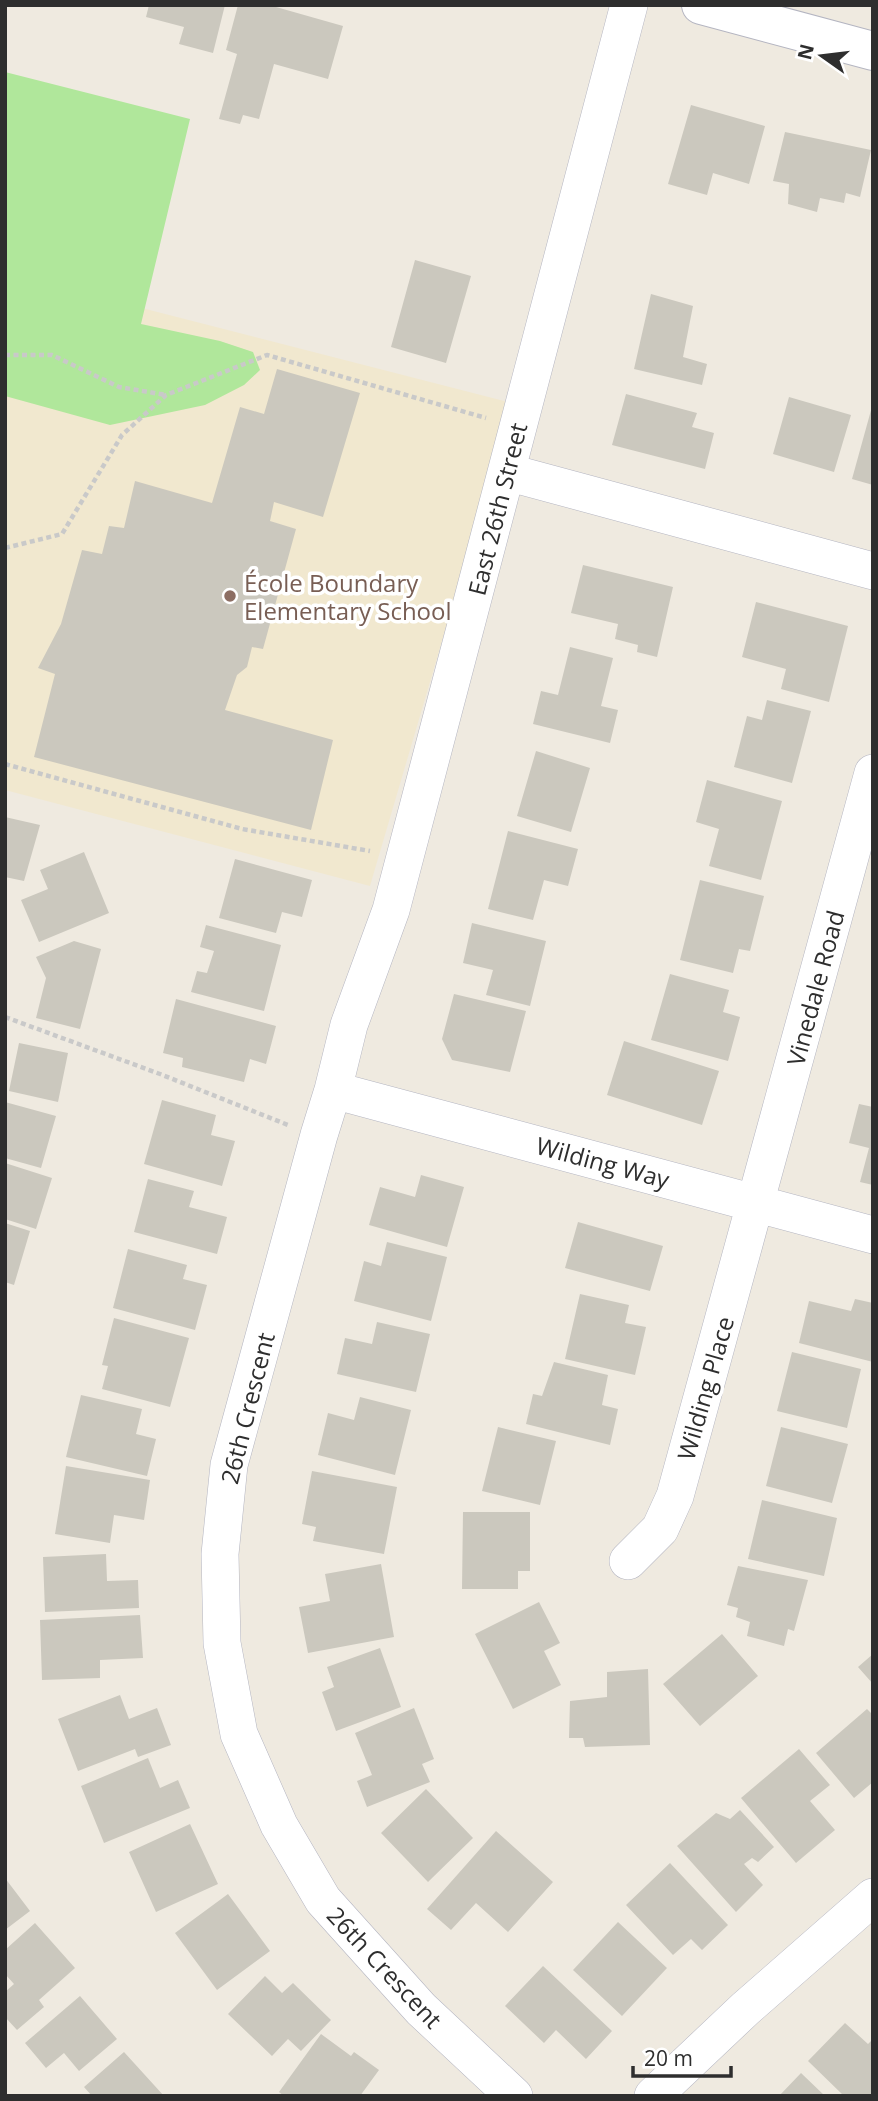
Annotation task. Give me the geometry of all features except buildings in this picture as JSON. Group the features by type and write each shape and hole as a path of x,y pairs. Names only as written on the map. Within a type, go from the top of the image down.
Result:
{"street":[{"name":"East 26th Street","path":"333,1090 349,1025 391,910 629,5"},
{"path":"701,5 873,51"},
{"path":"507,472 873,571"},
{"name":"Vinedale Road","path":"757,1203 873,773"},
{"name":"Wilding Way","path":"333,1090 873,1235"},
{"name":"26th Crescent","path":"333,1090 229,1465 220,1554 222,1643 239,1734 279,1825 323,1900 421,2009 514,2096"},
{"name":"Wilding Place","path":"628,1560 660,1529 675,1496 757,1203"},
{"path":"653,2096 745,2009 873,1897"}],"path":[{"path":"5,355 52,355 119,387 166,395"},
{"path":"5,548 62,534 122,435 166,395 267,355 517,427"},
{"path":"5,764 242,828 405,858"},
{"path":"5,1017 319,1135"}],"shaded area":[{"name":"École Boundary Elementary School","path":"5,273 512,403 370,886 5,790"}],"green space":[{"path":"5,72 190,119 141,324 220,341 253,352 260,370 244,385 205,405 110,425 5,396"}],"place":[{"name":"École Boundary Elementary School","path":"230,596"}]}
